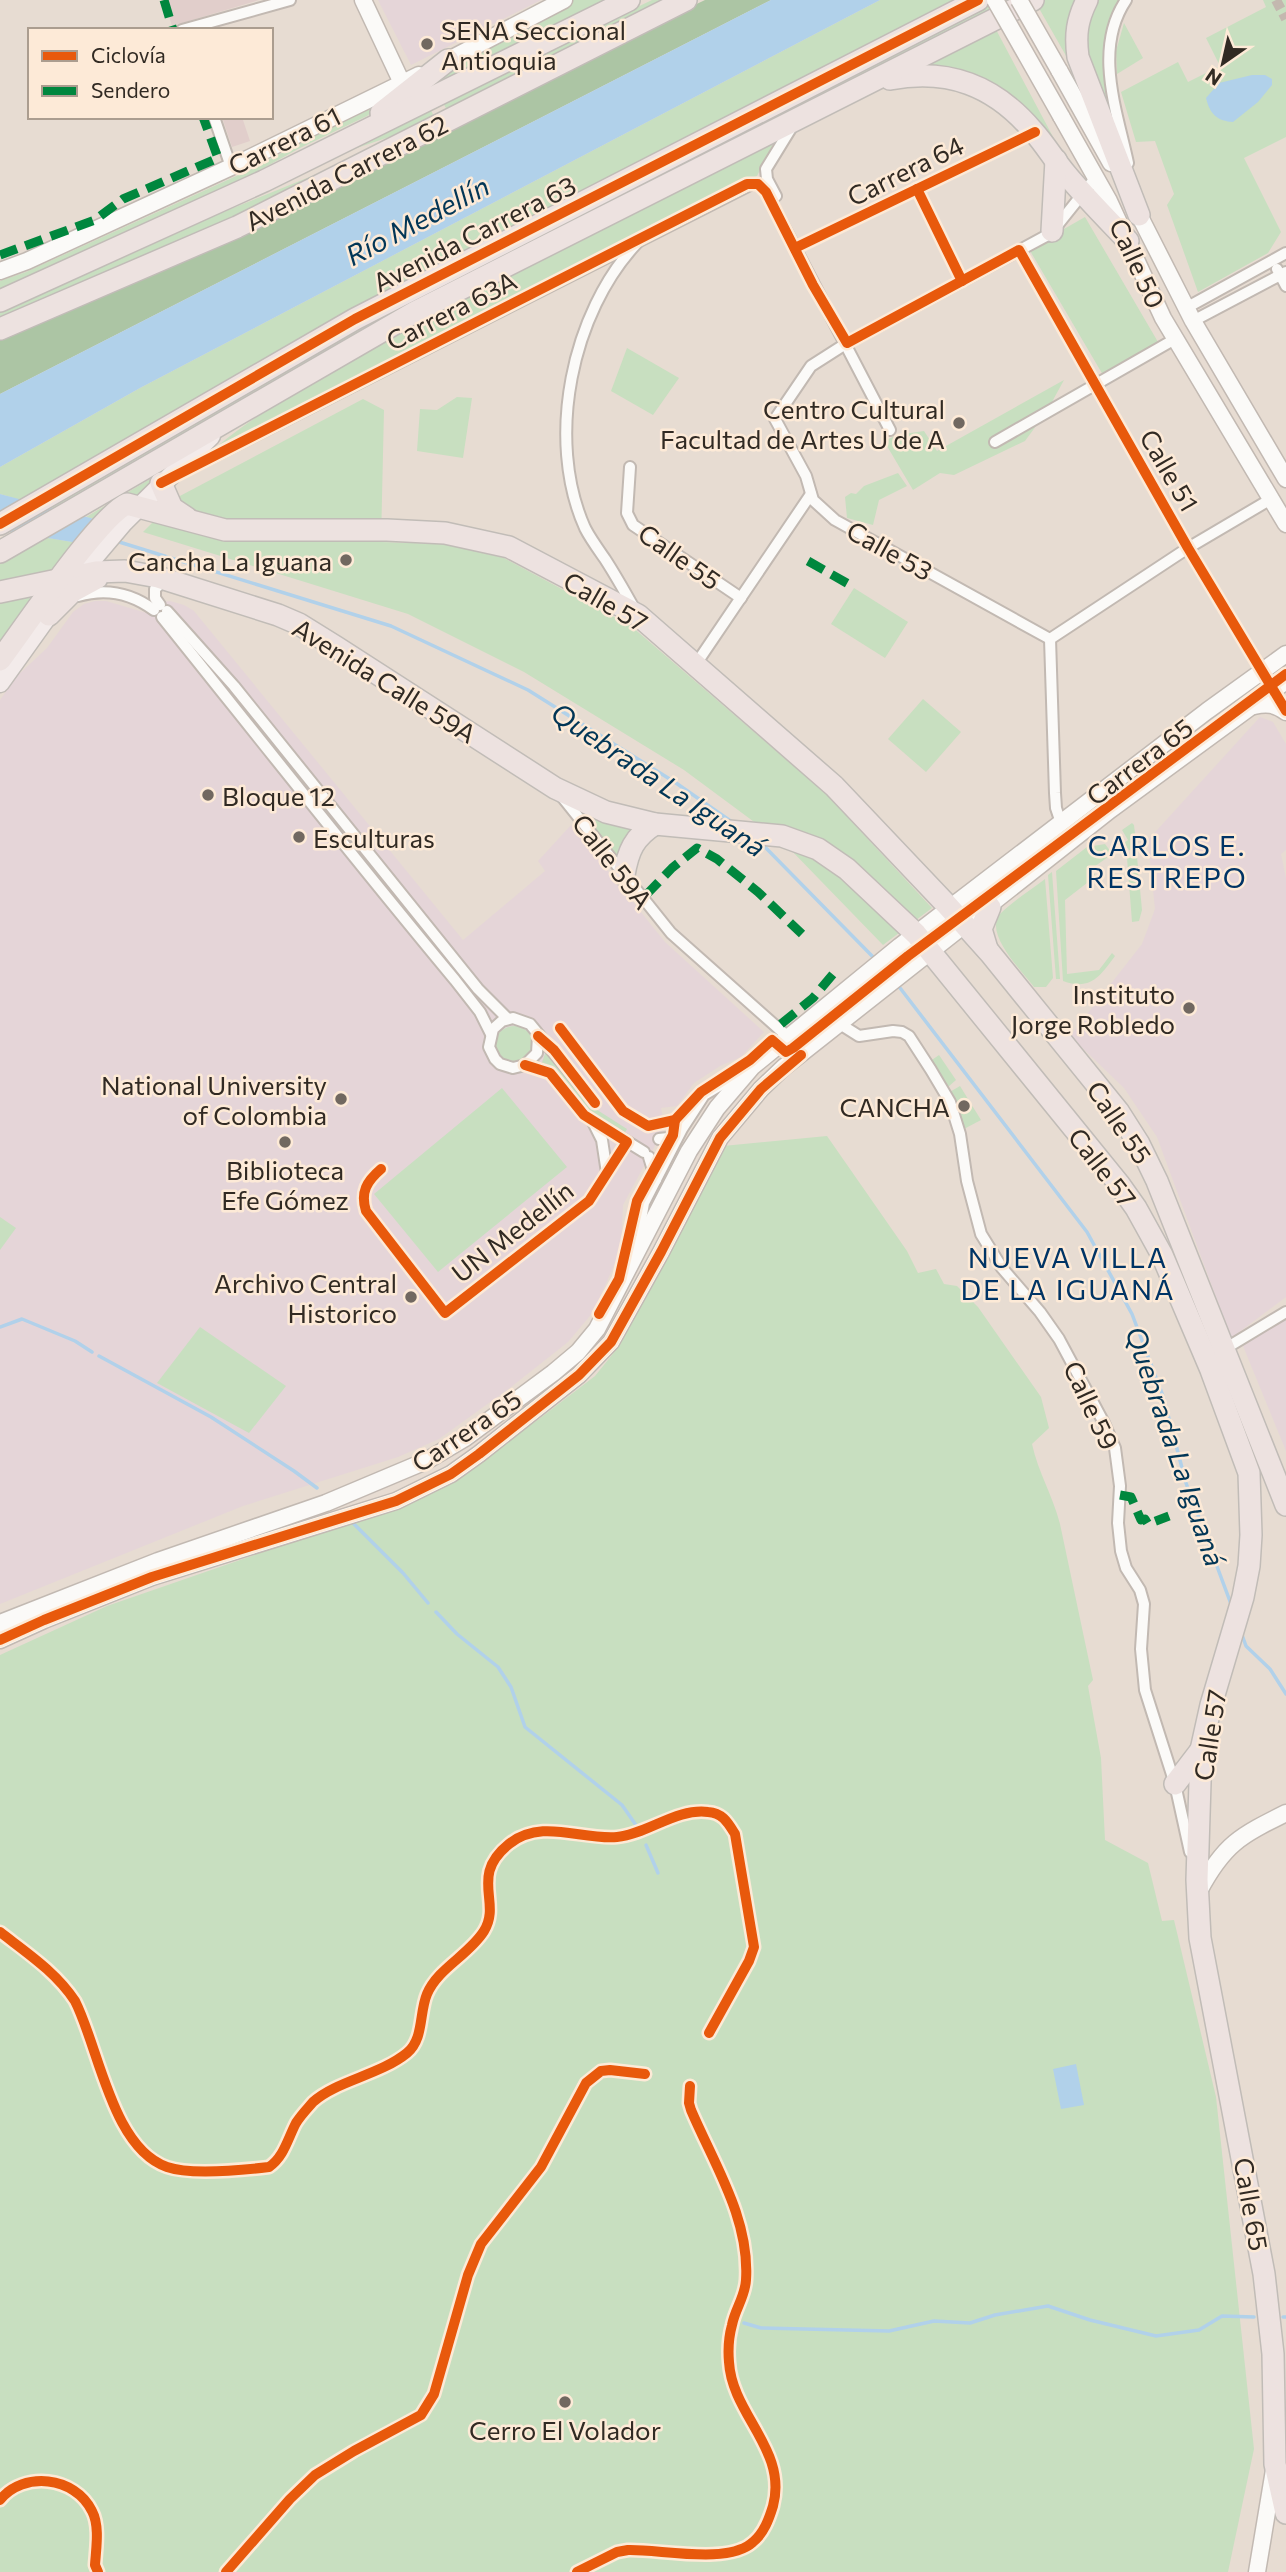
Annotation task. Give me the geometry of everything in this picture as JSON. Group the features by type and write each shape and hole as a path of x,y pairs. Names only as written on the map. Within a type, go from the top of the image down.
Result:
{"highway":[{"name":"Avenida Carrera 62","path":"0,301 264,181 629,0"},
{"name":"Avenida Carrera 62","path":"0,329 237,227 686,0"},
{"name":"Avenida Carrera 63","path":"0,524 318,339 978,0"},
{"name":"Avenida Carrera 63","path":"0,552 352,346 415,312 1033,0"},
{"path":"1087,0 1077,26 1078,57 1139,215"},
{"path":"347,140 449,60"},
{"path":"867,84 925,74 963,81 998,99 1035,132 1056,160 1090,185 1128,241"},
{"path":"264,181 415,137"},
{"path":"1052,231 1056,160"},
{"path":"415,312 474,260"},
{"path":"161,483 172,508 192,521"},
{"path":"0,660 127,504 139,506"},
{"name":"Calle 57","path":"139,506 236,531 387,530 458,536 509,547 638,615 834,786 965,926"},
{"path":"49,615 67,596 88,582 125,571"},
{"name":"Avenida Calle 59A","path":"0,592 70,576 125,571 172,582 266,611 299,624 555,788"},
{"name":"Calle 59A","path":"555,788 606,812 655,824 705,828"},
{"path":"624,875 633,844 642,832 655,824"},
{"name":"Calle 57","path":"705,828 782,836 818,849 847,869 1119,1184 1144,1221 1162,1255 1211,1370 1249,1473 1251,1503 1247,1576 1201,1751 1197,1887"},
{"path":"990,907 981,929 984,944 990,953"},
{"name":"Calle 55","path":"965,926 1118,1111 1139,1144 1157,1181 1286,1505"},
{"path":"1249,1473 1270,1467"},
{"path":"1175,1784 1201,1751"},
{"name":"Calle 65","path":"1197,1887 1200,1938 1264,2274 1273,2354 1275,2464"},
{"path":"1275,2464 1286,2513"}],"main road":[{"path":"363,0 402,83"},
{"name":"Carrera 61","path":"0,271 231,167 564,0"},
{"path":"995,0 1061,116 1090,185"},
{"name":"Calle 50","path":"1019,0 1139,215 1189,314 1286,479"},
{"name":"Calle 50","path":"1128,241 1175,339 1286,524"},
{"path":"139,506 228,421"},
{"path":"0,683 49,615 70,576"},
{"name":"Carrera 65","path":"0,1623 158,1561 326,1503 426,1461 466,1437 578,1352 607,1313 703,1129 732,1088 752,1067 908,940 1286,653"},
{"name":"Carrera 65","path":"0,1640 152,1577 396,1501 442,1479 479,1454 573,1381 611,1342 720,1138 761,1088 1110,810 1280,686"},
{"path":"1251,707 1266,703 1276,705 1286,712"},
{"path":"801,1055 793,1048 792,1041 821,1009"},
{"path":"1197,1887 1222,1853 1240,1837 1285,1814"},
{"name":"Calle 65","path":"1257,2572 1275,2464"}],"street":[{"path":"189,28 290,0"},
{"name":"Calle 50","path":"1124,3 1113,29 1109,60 1139,215"},
{"path":"215,119 231,167"},
{"path":"797,119 768,164 766,173 798,247 819,283 827,307 890,430"},
{"name":"Carrera 64","path":"798,247 1035,132"},
{"name":"Carrera 63A","path":"161,483 747,184 758,184 762,187 798,247"},
{"path":"846,343 1052,231 1090,185"},
{"path":"917,189 962,281"},
{"path":"638,615 585,528 568,461 566,426 571,380 586,325 610,277 641,238"},
{"name":"Calle 51","path":"1019,250 1188,548 1261,670 1280,686 1286,712"},
{"path":"1189,314 1286,253"},
{"path":"1272,261 1283,274 1286,286"},
{"path":"1189,314 1283,274"},
{"path":"995,442 1175,339"},
{"name":"Calle 53","path":"846,343 811,366 775,419 803,469 813,500 835,520 1050,639"},
{"name":"Calle 55","path":"630,467 627,513 633,524 741,598"},
{"path":"696,664 741,598 781,548 811,494"},
{"path":"1061,823 1055,793 1050,639 1188,548 1271,499"},
{"path":"172,582 161,583 155,589 155,598 161,611 301,793 456,980 480,1012 491,1034"},
{"path":"49,615 79,596 105,592 131,597 161,611 234,686 478,989 508,1019"},
{"name":"Calle 59A","path":"555,788 679,942 788,1037"},
{"path":"595,1103 534,1028 525,1021 508,1019 497,1024 491,1034 489,1047 495,1059 507,1067 525,1065 550,1073 584,1115 646,1155 656,1180"},
{"name":"Calle 59","path":"843,1022 859,1037 893,1031 909,1036 950,1102 960,1134 967,1181 981,1234 1002,1268 1059,1339 1115,1448 1120,1486 1118,1523 1121,1552 1126,1568 1141,1591 1144,1604 1141,1641 1145,1690 1175,1784 1197,1887"},
{"path":"525,1065 537,1053 538,1036"},
{"path":"643,1241 640,1217 644,1203 682,1129 704,1095 752,1067"},
{"name":"UN Medellín","path":"381,1169 369,1180 364,1190 363,1203 366,1211 445,1313 589,1200 602,1184 607,1173 602,1140 592,1120"},
{"path":"659,1139 668,1138 682,1129"},
{"path":"607,1173 627,1142"},
{"path":"1223,1350 1286,1312"}],"shaded area":[{"path":"164,0 259,0 172,26"},
{"name":"SENA Seccional Antioquia","path":"378,0 541,0 411,65"},
{"path":"223,119 243,119 250,141 232,147"},
{"name":"National University of Colombia","path":"106,601 150,614 162,602 170,601 194,611 463,940 545,871 538,861 571,825 665,942 764,1032 741,1057 720,1066 694,1083 677,1106 661,1108 665,1127 623,1205 621,1249 594,1311 568,1342 511,1387 439,1439 398,1457 243,1506 0,1604 0,700 17,676 47,648 73,612 84,604"},
{"name":"Instituto Jorge Robledo","path":"1260,717 1273,722 1286,744 1286,850 1281,854 1286,878 1286,1297 1231,1338 1157,1137 1124,1088 1070,1036 1142,944 1155,909 1148,840"},
{"path":"1286,1317 1286,1451 1243,1346"}],"green space":[{"path":"572,0 613,0 409,99 497,40"},
{"path":"652,0 671,0 447,110 442,101"},
{"path":"705,0 771,0 0,394 0,337"},
{"path":"880,0 968,0 24,501 0,494 0,467 140,388"},
{"path":"993,0 1020,0 461,280 638,182"},
{"path":"1042,0 1081,0 1094,105 1036,3"},
{"path":"1095,0 1121,0 1114,12 1107,37 1105,62 1108,102 1089,67 1081,40"},
{"path":"1263,0 1286,0 1286,137 1244,158 1281,232 1268,253 1198,292 1167,205 1174,194 1155,141 1136,142 1121,92 1178,62 1188,82 1220,66 1206,38 1266,7"},
{"path":"1124,23 1143,58 1117,74 1116,51"},
{"path":"993,24 1068,165 1003,95 890,76"},
{"path":"403,90 367,116 247,177 0,291 0,281 26,272 245,172"},
{"path":"430,108 434,117 404,132 342,153"},
{"path":"773,144 757,176 202,459 280,401 364,352 509,275"},
{"path":"349,161 271,200 0,319 0,311 147,243"},
{"path":"1085,217 1158,342 1103,375 1029,249"},
{"path":"417,297 58,510 50,507 315,350"},
{"path":"627,348 679,378 653,415 611,391"},
{"path":"1064,380 1047,411 1025,441 954,475 940,473 913,490 884,441 897,435 924,431 937,451"},
{"path":"457,397 472,398 463,458 417,451 420,409 437,410"},
{"path":"363,399 384,410 381,542 444,544 504,558 631,626 826,794 932,908 883,945 788,847 684,770 524,672 408,614 143,532 178,497"},
{"path":"167,469 138,500 98,520 86,517"},
{"path":"898,473 907,486 879,500 873,525 847,518 845,497 851,493 856,494 864,486"},
{"path":"43,537 78,543 53,573 0,586 0,561"},
{"path":"854,588 908,622 885,658 831,624"},
{"path":"42,591 0,649 0,601"},
{"path":"923,699 961,732 926,772 888,739"},
{"path":"592,815 636,830 621,861 592,828 596,822"},
{"path":"1132,823 1137,851 1129,850 1124,843 1128,840 1122,830"},
{"path":"1105,844 1111,852 1117,848 1118,850 1091,869 1096,876 1065,900 1067,974 1099,970 1112,953 1115,956 1094,980 1073,984 1063,981 1056,871 1087,847"},
{"path":"1137,857 1142,910 1139,921 1132,922 1127,858"},
{"path":"1052,872 1060,979 1056,979 1048,875"},
{"path":"1045,879 1053,978 1046,987 1034,987 1000,941 996,921 1006,908"},
{"path":"514,1026 527,1032 533,1045 527,1058 514,1064 501,1058 495,1045 501,1032"},
{"path":"546,1051 591,1106 627,1129 623,1136 585,1112 541,1065"},
{"path":"939,1055 956,1080 948,1087 929,1062"},
{"name":"CANCHA","path":"960,1086 981,1120 964,1129 948,1093"},
{"path":"502,1088 567,1167 438,1272 374,1194"},
{"name":"Cerro El Volador","path":"827,1136 907,1251 918,1273 936,1269 944,1284 957,1286 978,1307 1041,1397 1049,1428 1032,1444 1060,1524 1093,1680 1088,1686 1101,1758 1105,1840 1148,1863 1162,1921 1174,1920 1216,2097 1254,2449 1228,2572 0,2572 0,1655 107,1606 361,1518 471,1467 595,1376 620,1345 723,1146"},
{"path":"0,1217 16,1228 0,1250"},
{"path":"200,1327 286,1386 249,1433 157,1383"}],"water":[{"name":"Río Medellín","path":"771,0 880,0 140,388 0,467 0,394"},
{"path":"1252,75 1265,75 1272,79 1272,85 1258,102 1233,122 1215,116 1206,98 1219,83"},
{"path":"0,494 98,520 78,543 0,530"},
{"path":"1076,2064 1084,2105 1061,2109 1053,2069"}],"waterway":[{"name":"Quebrada La Iguaná","path":"116,541 391,626 528,690 676,783 732,822"},
{"name":"Quebrada La Iguaná","path":"761,843 876,960"},
{"name":"Quebrada La Iguaná","path":"897,984 1087,1232 1132,1314 1163,1396 1186,1483 1231,1604"},
{"path":"0,1327 22,1319 75,1341 92,1352"},
{"path":"99,1356 211,1417 317,1488"},
{"path":"352,1522 403,1573 428,1603"},
{"path":"436,1612 457,1634 498,1667 511,1687 525,1727 622,1805 638,1828"},
{"name":"Quebrada La Iguaná","path":"1241,1632 1246,1646 1270,1669 1286,1694"},
{"path":"646,1845 658,1873"},
{"path":"744,2323 761,2328 889,2331 934,2321 970,2323 995,2315 1048,2306 1090,2320 1156,2336 1199,2330 1222,2316 1254,2317"}],"tunnel":[{"path":"1276,0 1286,19"}],"marked path":[{"path":"164,0 172,28"},
{"path":"0,255 95,220 123,199 218,158 204,119"},
{"path":"808,561 852,586"},
{"path":"646,895 672,868 697,848 717,859 758,892 802,934"},
{"path":"781,1024 813,998 834,973"},
{"path":"1120,1495 1131,1497 1141,1520 1145,1519 1148,1524 1169,1516"}],"cycle path":[{"path":"0,524 355,319 978,0"},
{"path":"795,248 1035,132"},
{"path":"161,483 747,184 758,184 766,192 813,285 847,343 1019,250 1188,548 1286,711"},
{"path":"917,189 962,281"},
{"path":"560,1028 623,1111 648,1126 675,1120 701,1092 750,1060 772,1040 786,1052 793,1048 908,956 1286,674"},
{"path":"538,1036 554,1050 595,1103"},
{"path":"0,1640 152,1577 396,1501 451,1474 479,1454 579,1375 611,1342 720,1138 761,1089 801,1055"},
{"path":"381,1169 366,1187 366,1211 445,1313 589,1201 627,1142 584,1115 550,1073 525,1065"},
{"path":"599,1314 619,1279 637,1201 673,1135 675,1120"},
{"path":"0,1932 50,1972 75,2001 120,2119 133,2140 148,2156 167,2167 189,2171 269,2167 278,2158 296,2123 313,2102 334,2089 396,2061 412,2047 419,2033 425,2001 432,1985 484,1931 489,1920 488,1878 491,1867 509,1844 522,1836 548,1831 617,1837 673,1817 708,1812 721,1816 735,1834 754,1947 709,2033"},
{"path":"226,2572 290,2499 315,2475 421,2415 434,2394 468,2275 481,2244 541,2167 586,2083 601,2071 645,2074"},
{"path":"577,2572 617,2552 628,2550 711,2554 742,2549 760,2534 773,2506 776,2486 773,2467 739,2399 729,2362 731,2329 746,2280 742,2235 729,2192 691,2110 690,2086"},
{"path":"0,2500 10,2491 35,2482 61,2484 74,2490 84,2499 94,2517 97,2538 95,2565 98,2572"}],"place":[{"name":"SENA Seccional Antioquia","path":"427,44"},
{"name":"Centro Cultural Facultad de Artes U de A","path":"959,423"},
{"name":"Cancha La Iguana","path":"346,560"},
{"name":"Bloque 12","path":"208,795"},
{"name":"Esculturas","path":"299,837"},
{"name":"Instituto Jorge Robledo","path":"1189,1008"},
{"name":"National University of Colombia","path":"341,1099"},
{"name":"CANCHA","path":"964,1106"},
{"name":"Biblioteca Efe Gómez","path":"285,1142"},
{"name":"Archivo Central Historico","path":"411,1297"},
{"name":"Cerro El Volador","path":"565,2402"}],"district":[{"name":"CARLOS E. RESTREPO","path":"1167,861"},
{"name":"NUEVA VILLA DE LA IGUANÁ","path":"1068,1273"}]}
